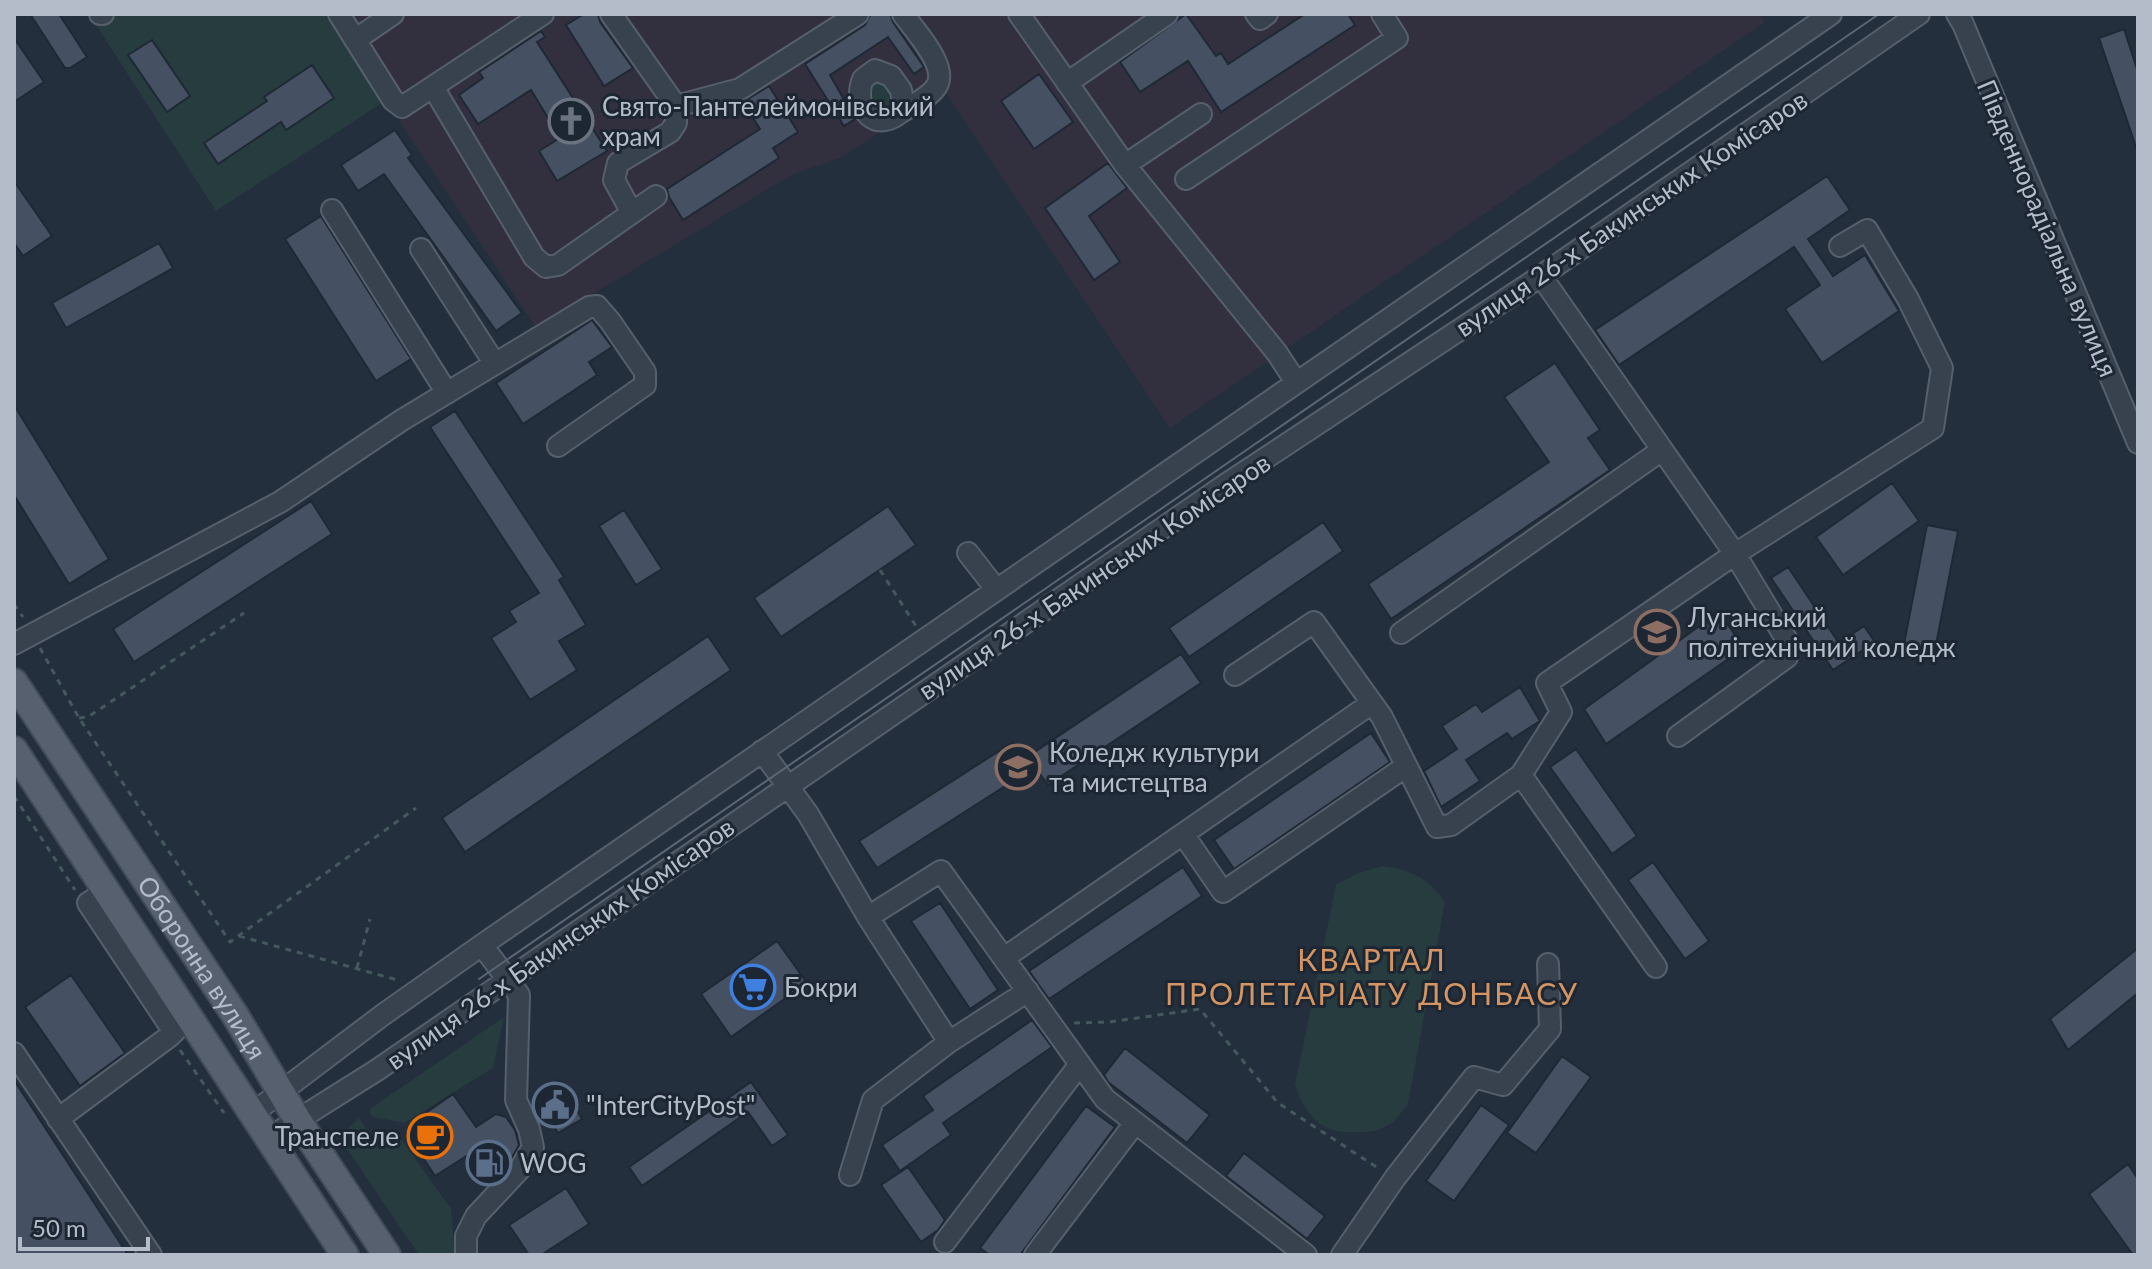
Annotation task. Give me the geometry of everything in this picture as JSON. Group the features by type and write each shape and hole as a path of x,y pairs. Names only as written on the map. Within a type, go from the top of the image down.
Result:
{"main road":[{"name":"Оборонна вулиця","path":"14,682 235,1015 281,1094 387,1255"},
{"name":"Оборонна вулиця","path":"14,750 107,891 181,1025 253,1113 345,1255"}],"street":[{"path":"339,14 393,100 402,107 543,14"},
{"path":"355,40 393,14"},
{"path":"611,14 676,106 676,123 670,132 618,163 614,180 632,213"},
{"path":"676,106 740,89 858,14"},
{"path":"898,114 936,88 939,76 938,63 903,14"},
{"path":"1019,14 1125,165 1277,353 1296,382"},
{"path":"1067,83 1167,14"},
{"path":"1256,14 1260,19 1267,14"},
{"path":"1186,179 1397,38 1382,14"},
{"name":"вулиця 26-х Бакинських Комісаров","path":"253,1113 482,945 1831,14"},
{"name":"вулиця 26-х Бакинських Комісаров","path":"269,1138 513,988 787,786 1225,485 1541,276 1919,14"},
{"name":"Південнорадіальна вулиця","path":"1957,14 2138,443"},
{"path":"433,87 534,257 546,267 558,265 656,196"},
{"path":"1125,165 1201,114"},
{"path":"332,210 447,393"},
{"path":"1235,675 1314,622 1382,717 1437,827 1451,825 1521,775 1561,712 1547,683 1735,554 1933,428 1942,368 1908,299 1867,230 1840,246"},
{"path":"421,249 495,364"},
{"path":"1541,276 1735,554 1788,642 1787,657 1678,736"},
{"path":"23,639 280,502 447,393 589,307 597,306 645,372 645,385 558,446"},
{"path":"1401,633 1662,450"},
{"path":"968,553 996,589"},
{"path":"1004,958 1372,703"},
{"path":"762,751 808,814 868,917 949,1042"},
{"path":"1183,834 1223,892 1405,767"},
{"path":"1521,775 1656,967"},
{"path":"868,917 941,871 1105,1099 1306,1255"},
{"path":"466,1255 466,1236 476,1216 520,1169 533,1147 516,1100 513,988 482,945"},
{"path":"1342,1255 1395,1178 1474,1077 1503,1085 1550,1029 1548,964"},
{"path":"850,1175 873,1100 949,1042 1028,991"},
{"path":"58,1119 181,1025"},
{"path":"14,1053 151,1255"},
{"path":"945,1242 1080,1064"},
{"path":"1035,1255 1135,1123"}],"path":[{"path":"880,570 924,639"},
{"path":"14,604 23,639 230,942 416,808"},
{"path":"79,718 88,717 244,613"},
{"path":"357,968 370,919"},
{"path":"239,936 401,981"},
{"path":"1051,1024 1109,1022 1200,1009 1278,1103 1395,1178"}],"shaded area":[{"path":"329,14 1759,14 1765,22 1170,428 944,90 840,158 793,174 536,328"}],"green space":[{"path":"89,14 329,14 385,101 216,211"},
{"path":"886,77 897,104 890,111 874,111 864,86"},
{"path":"1382,866 1418,876 1445,902 1408,1104 1393,1121 1380,1129 1336,1131 1311,1116 1295,1085 1336,885 1358,873"},
{"path":"504,1017 493,1068 404,1123 370,1114 370,1109"},
{"path":"359,1118 368,1131 398,1135 451,1209 455,1255 419,1255 339,1137"}],"building":[{"path":"30,14 59,14 87,57 65,68"},
{"path":"584,14 598,14 600,22 633,68 604,86 566,25"},
{"path":"871,14 890,14 924,67 914,74 888,37 830,75 855,119 844,126 805,64 865,25"},
{"path":"1186,14 1216,56 1221,53 1228,64 1305,14 1348,14 1355,25 1221,112 1188,61 1140,92 1120,62"},
{"path":"2124,29 2138,72 2136,147 2099,38"},
{"path":"541,31 545,37 537,42 607,151 557,181 539,151 560,138 531,90 478,124 459,95 483,78 479,72"},
{"path":"14,38 44,82 14,102"},
{"path":"152,40 190,96 167,112 128,55"},
{"path":"312,65 334,98 286,130 281,122 218,164 204,143 267,101 264,97"},
{"path":"1039,74 1073,122 1034,149 1001,101"},
{"path":"769,86 798,132 773,148 779,158 683,220 667,189 760,129 743,102"},
{"path":"395,130 412,155 408,158 522,313 496,331 384,174 358,191 341,165"},
{"path":"1108,163 1127,188 1089,216 1120,262 1094,280 1045,208"},
{"path":"1827,176 1850,210 1808,239 1833,276 1865,255 1899,311 1822,363 1785,309 1820,285 1794,247 1619,365 1595,330"},
{"path":"14,181 52,236 23,256 14,243"},
{"path":"321,216 411,359 376,381 285,239"},
{"path":"159,243 173,268 66,328 52,303"},
{"path":"592,320 612,347 589,362 597,375 523,424 496,383"},
{"path":"1555,363 1600,430 1588,438 1610,470 1391,619 1368,584 1549,462 1504,397"},
{"path":"14,405 109,559 69,584 14,495"},
{"path":"455,411 564,577 559,580 586,625 559,641 577,670 530,700 491,638 516,622 509,611 539,593 430,427"},
{"path":"1892,483 1919,521 1843,575 1816,537"},
{"path":"311,501 332,534 134,662 113,629"},
{"path":"888,506 916,545 781,637 754,598"},
{"path":"624,510 662,569 636,585 599,526"},
{"path":"1323,522 1343,551 1189,657 1169,628"},
{"path":"1927,525 1958,531 1935,650 1904,644"},
{"path":"1788,567 1839,643 1864,626 1875,642 1833,670 1771,578"},
{"path":"1719,612 1744,648 1606,744 1584,709"},
{"path":"708,636 731,670 465,852 442,818"},
{"path":"1181,654 1201,683 1048,785 1035,767 877,868 859,841 1013,742 1024,759"},
{"path":"1520,687 1540,721 1512,739 1507,733 1466,760 1480,781 1441,807 1424,771 1457,749 1442,726 1476,704 1482,712"},
{"path":"1371,733 1390,762 1234,869 1214,840"},
{"path":"1576,749 1637,836 1612,854 1550,767"},
{"path":"1653,862 1709,941 1685,959 1628,880"},
{"path":"1183,867 1202,896 1049,999 1029,971"},
{"path":"940,903 998,990 970,1009 911,921"},
{"path":"777,941 807,983 731,1037 701,994"},
{"path":"2138,948 2138,993 2068,1050 2050,1019"},
{"path":"71,975 125,1053 80,1086 25,1007"},
{"path":"1032,1020 1052,1047 943,1123 951,1135 900,1171 882,1145 933,1110 923,1096"},
{"path":"1125,1048 1210,1115 1187,1143 1108,1082 1104,1075"},
{"path":"1562,1056 1591,1077 1536,1153 1507,1133"},
{"path":"14,1080 128,1255 14,1255"},
{"path":"558,1080 582,1119 558,1133 534,1095"},
{"path":"751,1082 788,1135 772,1146 748,1112 642,1186 629,1167"},
{"path":"453,1094 476,1127 496,1114 506,1117 515,1130 519,1145 510,1161 494,1175 485,1174 471,1153 435,1176 414,1144 420,1117"},
{"path":"1481,1105 1509,1125 1454,1201 1426,1181"},
{"path":"1086,1106 1115,1127 1020,1255 990,1255 980,1248"},
{"path":"1244,1153 1325,1216 1307,1239 1226,1176"},
{"path":"2128,1164 2138,1179 2138,1255 2133,1255 2089,1194"},
{"path":"908,1167 945,1220 938,1230 921,1242 881,1185"},
{"path":"566,1188 589,1224 541,1255 529,1255 509,1225"}],"tram line":[{"path":"479,979 1879,14"}],"place":[{"name":"Свято-Пантелеймонівський храм","path":"571,121"},
{"name":"Луганський політехнічний коледж","path":"1657,632"},
{"name":"Коледж культури та мистецтва","path":"1018,767"},
{"name":"Бокри","path":"753,987"},
{"name":"\"InterCityPost\"","path":"555,1105"},
{"name":"Транспеле","path":"430,1136"},
{"name":"WOG","path":"489,1163"}],"district":[{"name":"КВАРТАЛ ПРОЛЕТАРІАТУ ДОНБАСУ","path":"1372,976"}]}
